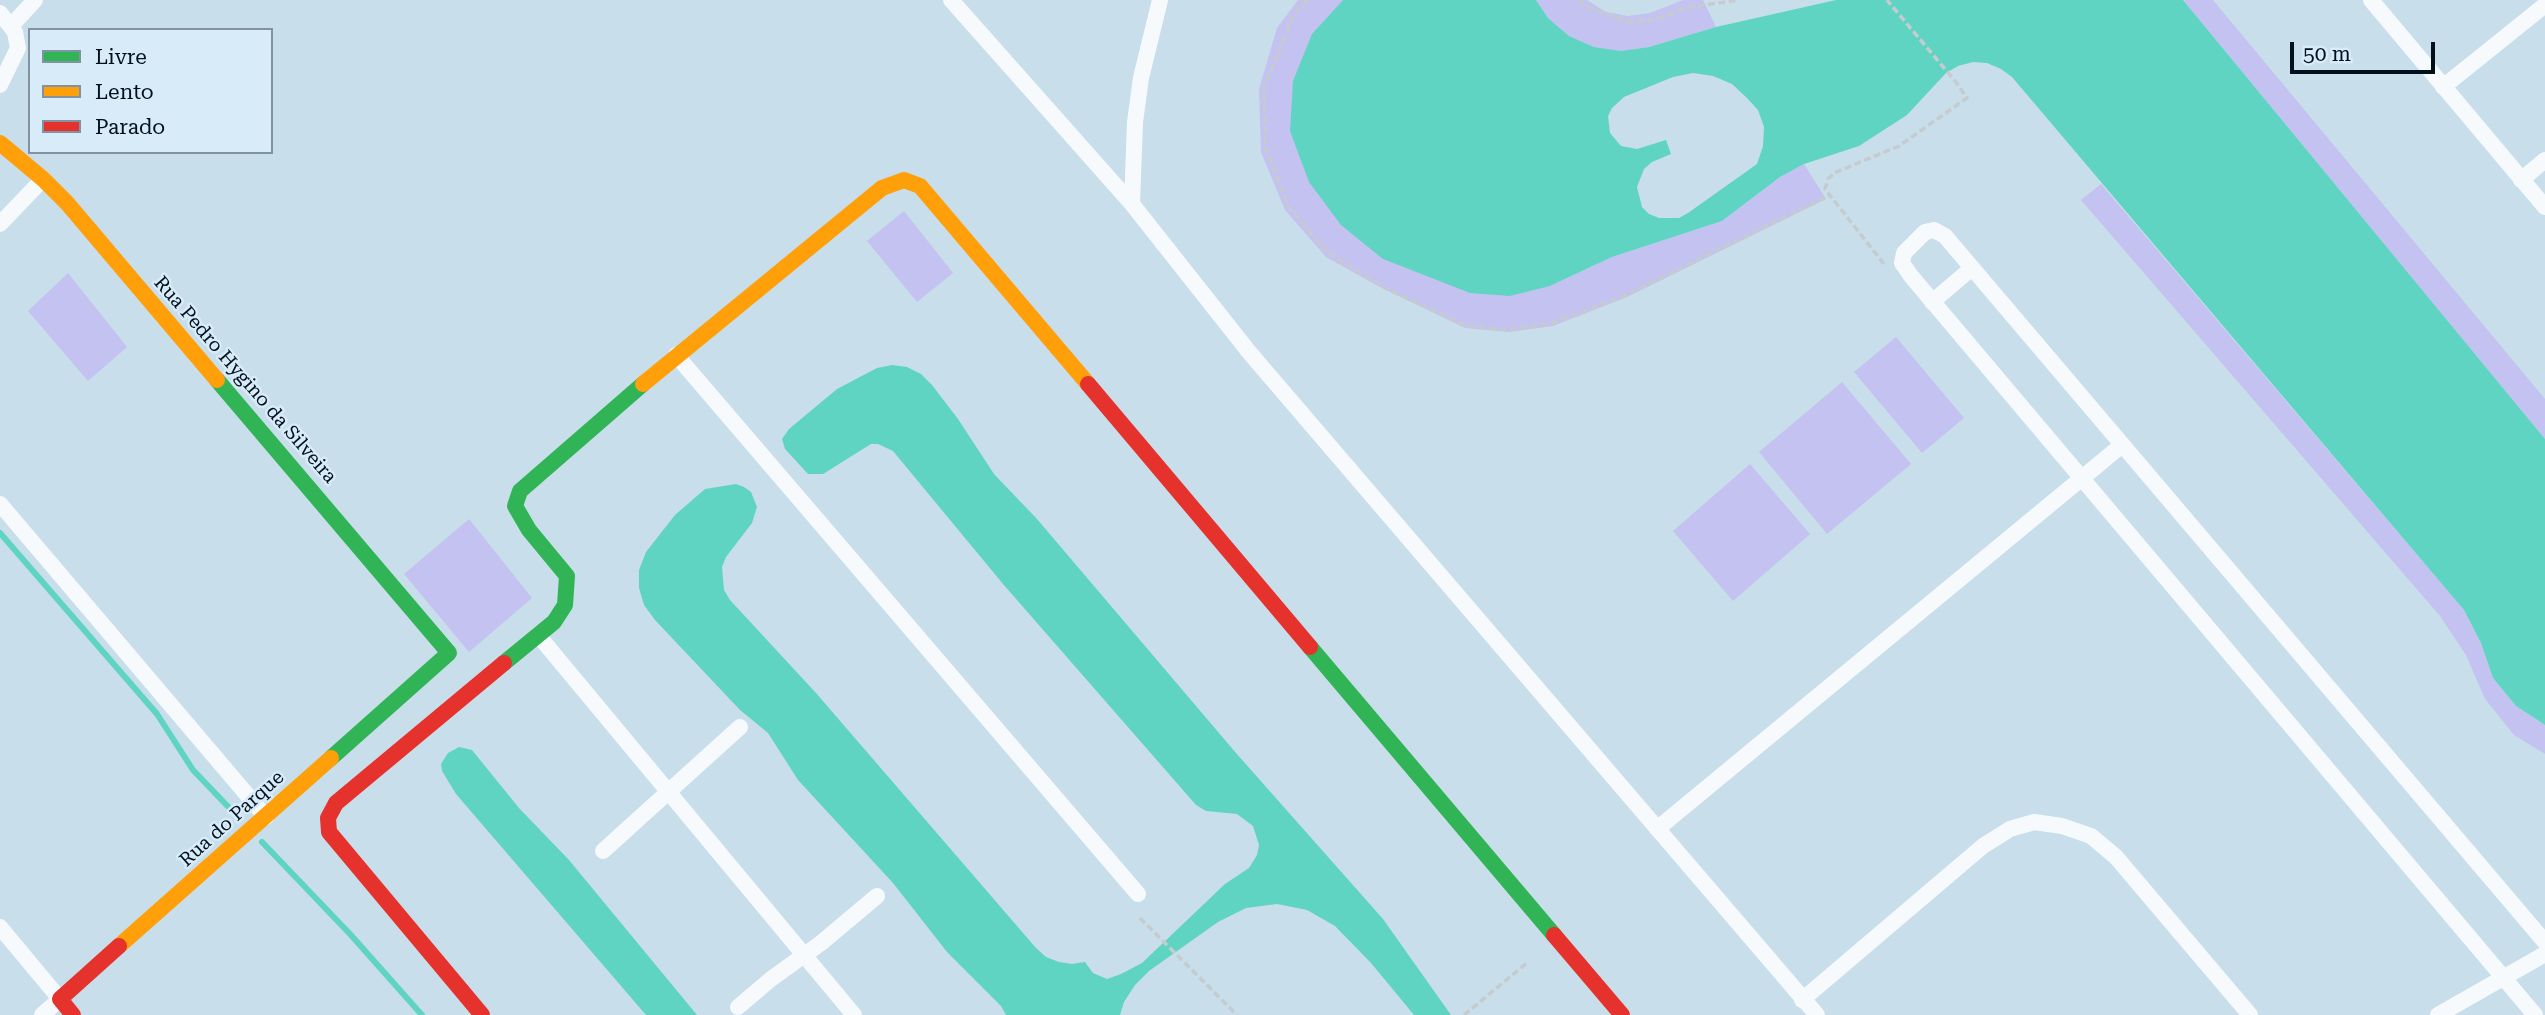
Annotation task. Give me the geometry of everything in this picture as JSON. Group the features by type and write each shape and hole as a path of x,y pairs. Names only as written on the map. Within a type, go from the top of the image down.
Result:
{"street":[{"path":"11,26 35,0"},
{"path":"951,0 1132,205 1249,352 1817,1015"},
{"path":"1132,205 1135,122 1141,78 1160,0"},
{"path":"2371,0 2545,207"},
{"path":"2443,86 2545,5"},
{"path":"0,13 15,32 19,48 0,85"},
{"name":"Rua Pedro Hygino da Silveira","path":"0,143 43,179 66,203 449,653"},
{"path":"2521,180 2545,160"},
{"path":"0,224 43,179"},
{"path":"482,1015 329,832 328,818 336,803 554,622 565,605 567,576 529,530 515,506 520,491 676,355 882,188 904,180 920,186 1622,1015"},
{"path":"2535,1015 1906,269 1902,263 1904,253 1925,232 1934,230 1945,236 2545,942"},
{"path":"1933,302 1972,268"},
{"path":"676,355 1138,894"},
{"path":"1657,830 2122,445"},
{"path":"0,504 266,817"},
{"path":"538,635 855,1015"},
{"name":"Rua do Parque","path":"41,1015 449,653"},
{"path":"603,851 740,727"},
{"path":"1802,1000 1983,846 2010,829 2034,822 2062,826 2091,836 2116,857 2250,1015"},
{"path":"738,1007 877,896"},
{"path":"0,927 73,1015"},
{"path":"2438,1015 2545,954"}],"path":[{"path":"1307,0 1294,15 1264,87 1266,149 1288,206 1327,252 1383,287 1464,326 1507,330 1552,323 1625,296 1830,195"},
{"path":"1580,0 1584,6 1629,22 1658,19 1685,8 1739,0"},
{"path":"1886,0 1955,81 1966,98 1899,146 1834,173 1828,179 1825,189 1892,274 1906,269"},
{"path":"1140,918 1237,1015"},
{"path":"1464,1015 1528,962"}],"shaded area":[{"path":"1298,0 1343,0 1312,35 1550,286 1612,257 1722,221 1780,177 1804,164 1826,199 1627,297 1553,326 1509,332 1465,328 1380,287 1326,257 1285,210 1261,152 1259,89 1277,28"},
{"path":"1343,0 1536,0 1548,18 1569,36 1594,47 1621,51 1649,47 1716,27 1836,0 2183,0 2545,439 2545,725 2516,706 2493,678 2481,643 2464,610 2012,77 2001,69 1987,63 1973,62 1958,66 1946,73 1907,115 1859,146 1804,164 1780,177 1722,221 1612,257 1550,286 1510,296 1470,293 1383,259 1341,225 1309,182 1290,131 1293,81 1312,34","holes":["1693,73 1713,76 1732,84 1758,110 1764,127 1763,146 1757,164 1679,218 1659,218 1649,214 1642,207 1637,187 1644,169 1652,162 1671,154 1666,140 1637,149 1621,146 1610,133 1608,116 1624,97 1673,77"]},
{"path":"1536,0 1587,0 1606,12 1628,16 1650,13 1683,0 1703,0 1716,27 1649,47 1621,51 1594,47 1569,36 1548,18"},
{"path":"2183,0 2213,0 2545,399 2545,439"},
{"path":"2101,184 2464,610 2481,643 2493,678 2516,706 2545,725 2545,754 2514,735 2485,699 2466,655 2440,616 2081,200"},
{"path":"904,211 953,273 917,302 867,241"},
{"path":"68,273 127,347 88,381 28,311"},
{"path":"1896,337 1964,418 1922,453 1854,372"},
{"path":"892,365 907,367 921,374 932,385 994,474 1037,519 1236,753 1383,919 1451,1015 1414,1015 1371,963 1335,926 1307,910 1277,904 1246,908 1218,922 1149,971 1135,985 1124,1002 1120,1015 1006,1015 1001,1006 947,952 893,883 798,780 768,733 740,710 655,620 644,605 639,588 639,570 646,552 675,515 705,489 736,484 744,487 751,492 757,507 752,523 726,557 722,567 724,590 730,600 816,693 1046,957 1072,964 1085,962 1093,973 1107,979 1121,974 1142,963 1225,884 1249,868 1257,855 1259,845 1253,826 1237,814 1206,811 1196,805 1003,584 893,451 878,444 871,444 823,474 808,474 785,449 782,439 789,429 837,389 877,368"},
{"path":"1842,382 1911,464 1827,534 1759,452"},
{"path":"1750,464 1810,534 1733,601 1673,531"},
{"path":"469,519 532,598 469,652 404,574"},
{"path":"459,747 472,750 519,808 569,860 697,1015 646,1015 456,794 442,771 441,764 448,753"}],"waterway":[{"path":"0,533 157,714 193,770 238,817"},
{"path":"262,842 350,934 422,1015"}],"traffic: fast":[{"path":"217,380 449,653 331,758"},
{"path":"504,663 554,622 565,605 567,576 529,530 515,506 520,491 643,384"},
{"path":"1310,647 1554,935"}],"traffic: slow":[{"path":"0,143 67,203 217,380"},
{"path":"643,384 882,188 904,180 920,186 1088,384"},
{"path":"119,946 331,758"}],"traffic: jam":[{"path":"1088,384 1310,647"},
{"path":"482,1015 329,832 328,818 336,803 504,663"},
{"path":"1554,935 1622,1015"},
{"path":"73,1015 60,999 119,946"}]}
